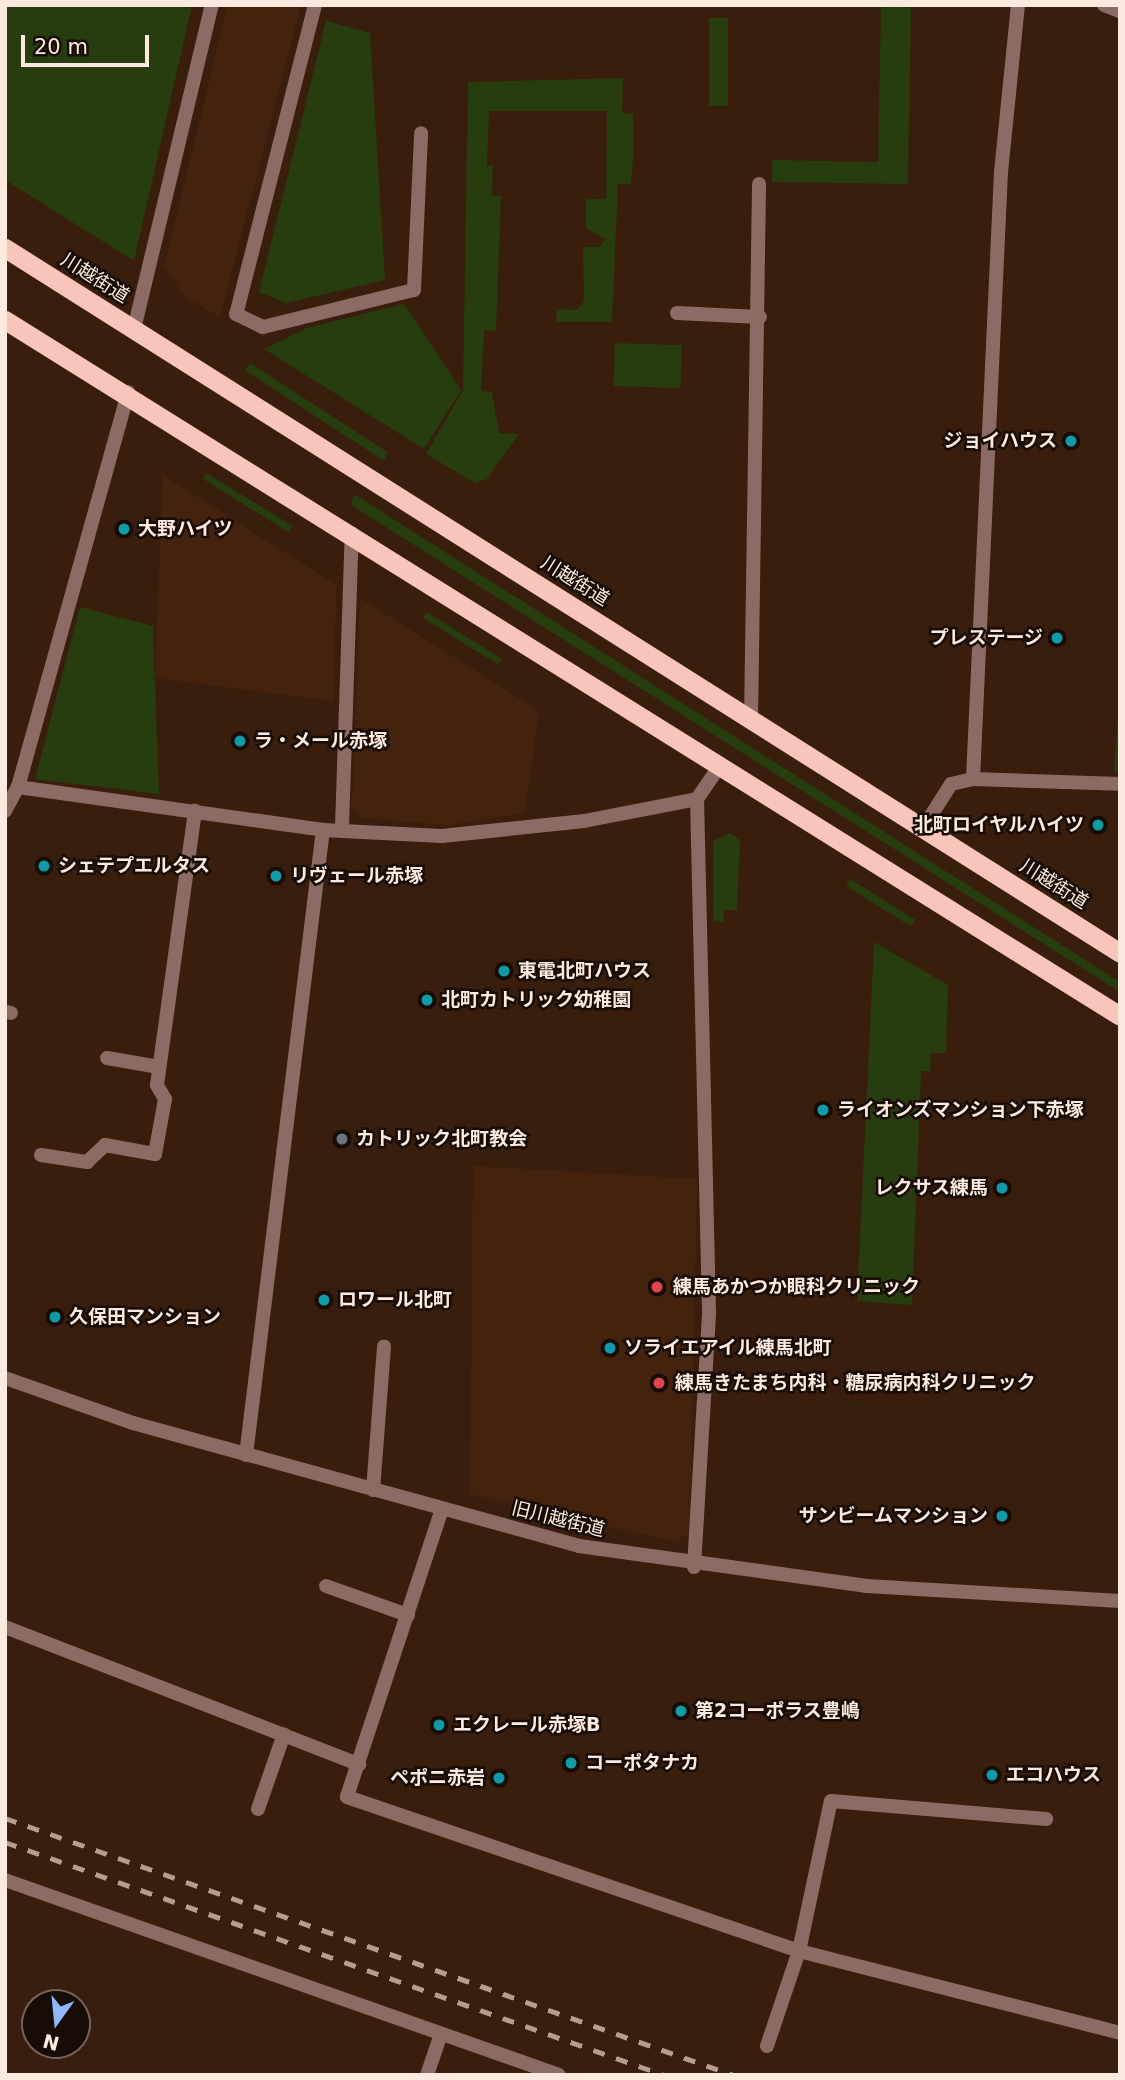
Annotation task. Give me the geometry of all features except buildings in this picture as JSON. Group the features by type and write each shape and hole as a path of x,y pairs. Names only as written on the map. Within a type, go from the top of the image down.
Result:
{"highway":[{"name":"川越街道","path":"5,248 1120,953"},
{"path":"5,320 128,392 1120,1016"}],"street":[{"path":"134,329 212,5"},
{"path":"315,5 236,314 263,327 414,290 421,133"},
{"path":"973,779 1001,172 1018,5"},
{"path":"1104,5 1120,11"},
{"path":"751,720 760,317 759,184"},
{"path":"677,313 760,317"},
{"path":"5,811 18,787 128,392"},
{"path":"342,827 352,533"},
{"path":"694,1567 709,1311 697,799 721,764"},
{"path":"923,828 951,784 973,779 1120,784"},
{"path":"18,787 323,830 342,827 442,836 584,821 697,799"},
{"path":"41,1155 87,1162 105,1145 155,1154 165,1099 157,1085 159,1067 195,811"},
{"path":"246,1455 323,830"},
{"path":"107,1058 159,1067"},
{"path":"373,1490 384,1346"},
{"name":"旧川越街道","path":"5,1378 246,1455 579,1546 694,1567 867,1586 1120,1601"},
{"path":"442,1509 347,1797 799,1951 1120,2033"},
{"path":"326,1586 408,1615"},
{"path":"5,1627 359,1764"},
{"path":"258,1809 284,1734"},
{"path":"767,2046 799,1951 831,1801 1046,1819"},
{"path":"5,1880 559,2075"},
{"path":"427,2075 441,2034"}],"shaded area":[{"path":"228,5 301,5 220,317 185,297 164,266"},
{"path":"163,475 336,585 334,701 155,678"},
{"path":"360,598 539,711 525,813 449,825 361,818 352,805"},
{"path":"473,1166 697,1179 690,1533 675,1542 470,1494"}],"green space":[{"path":"5,5 192,5 134,261 5,180"},
{"path":"881,5 911,5 908,184 772,182 772,160 878,162"},
{"path":"709,18 728,18 728,106 709,106"},
{"path":"326,21 370,33 385,280 286,303 259,292"},
{"path":"623,78 622,113 633,114 633,160 631,184 618,184 612,322 556,322 557,309 577,310 584,301 583,247 600,247 605,239 586,228 586,199 606,199 607,111 489,111 487,166 493,165 492,196 501,196 496,331 484,330 481,391 492,392 499,433 519,434 487,479 475,483 426,454 463,390 468,82"},
{"path":"404,304 461,390 424,449 264,349 307,328"},
{"path":"615,343 682,345 680,388 613,386"},
{"path":"250,363 388,453 383,460 245,371"},
{"path":"206,473 293,526 288,532 203,479"},
{"path":"354,494 1120,982 1120,992 351,505"},
{"path":"80,607 153,626 159,794 35,779"},
{"path":"427,612 502,659 498,665 423,618"},
{"path":"1120,686 1120,771 1114,771"},
{"path":"730,833 740,840 737,910 724,910 723,922 713,921 713,841"},
{"path":"850,879 915,920 911,927 846,886"},
{"path":"874,942 948,985 946,1053 931,1053 930,1071 921,1071 912,1305 857,1301"}],"railway":[{"path":"5,1818 733,2075"},
{"path":"5,1842 664,2075"}],"place":[{"name":"ジョイハウス","path":"1071,441"},
{"name":"大野ハイツ","path":"124,529"},
{"name":"プレステージ","path":"1057,638"},
{"name":"ラ・メール赤塚","path":"240,741"},
{"name":"北町ロイヤルハイツ","path":"1098,825"},
{"name":"シェテプエルタス","path":"44,866"},
{"name":"リヴェール赤塚","path":"276,876"},
{"name":"東電北町ハウス","path":"504,971"},
{"name":"北町カトリック幼稚園","path":"427,1000"},
{"name":"ライオンズマンション下赤塚","path":"823,1110"},
{"name":"カトリック北町教会","path":"342,1139"},
{"name":"レクサス練馬","path":"1002,1188"},
{"name":"練馬あかつか眼科クリニック","path":"657,1287"},
{"name":"ロワール北町","path":"324,1300"},
{"name":"久保田マンション","path":"55,1317"},
{"name":"ソライエアイル練馬北町","path":"610,1348"},
{"name":"練馬きたまち内科・糖尿病内科クリニック","path":"659,1383"},
{"name":"サンビームマンション","path":"1002,1516"},
{"name":"第2コーポラス豊嶋","path":"681,1711"},
{"name":"エクレール赤塚B","path":"439,1725"},
{"name":"コーポタナカ","path":"571,1763"},
{"name":"エコハウス","path":"992,1775"},
{"name":"ペポニ赤岩","path":"499,1778"}]}
